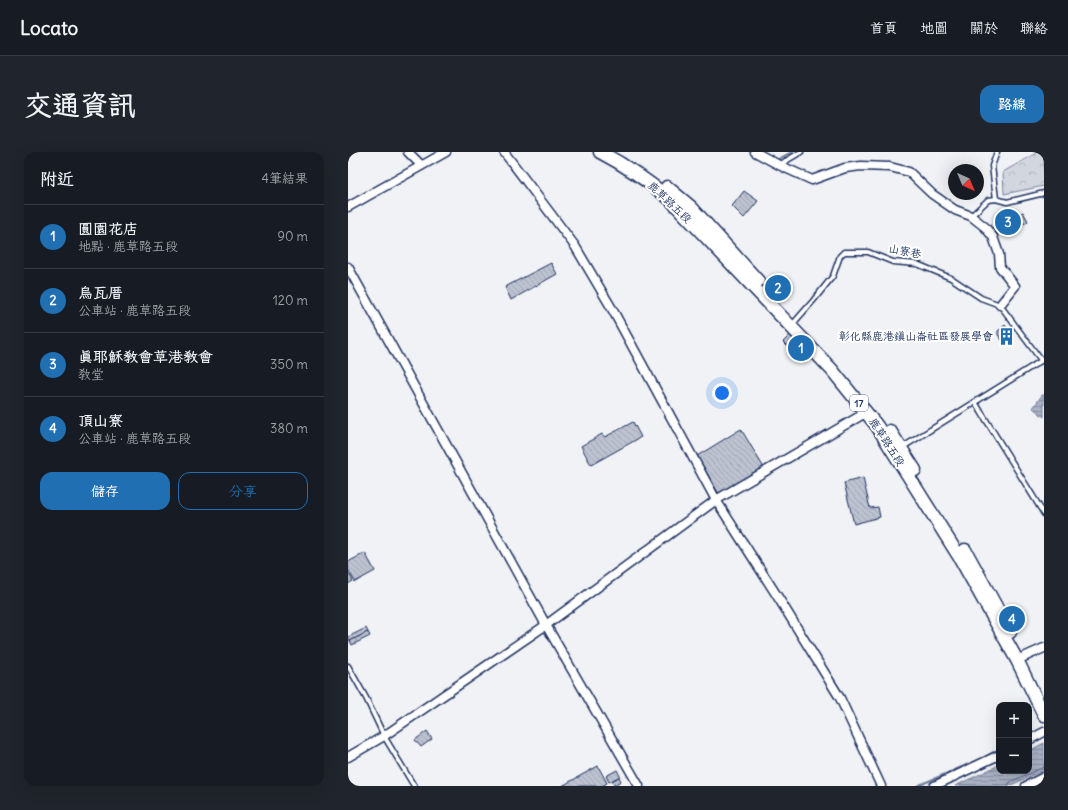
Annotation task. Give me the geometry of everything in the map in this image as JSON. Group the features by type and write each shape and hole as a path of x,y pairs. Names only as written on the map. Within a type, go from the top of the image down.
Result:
{"main road":[{"name":"鹿草路五段","path":"600,152 628,168 670,199 862,393 1020,659 1044,696"},
{"name":"鹿草路五段","path":"616,152 645,170 680,197 793,324 897,450"},
{"name":"鹿草路五段","path":"1020,659 1044,715"}],"street":[{"path":"408,152 421,165"},
{"path":"348,207 446,152"},
{"path":"504,152 575,246 611,307 716,500 840,698 882,786"},
{"path":"755,152 779,166 812,180 844,168 861,166 890,167 909,172 932,194 955,210 971,216 985,227 993,237 999,254 1000,267 1015,286 1000,305"},
{"path":"348,267 546,625 638,786"},
{"path":"348,757 384,736 546,625 716,500 867,412"},
{"path":"1020,659 1044,648"},
{"path":"1032,738 1044,732"},
{"path":"934,786 996,756"},
{"path":"1026,786 1044,777"}],"lane":[{"path":"779,166 801,152"},
{"path":"996,199 992,166 997,152"},
{"path":"971,216 988,200 996,199 1007,202 1044,192"},
{"name":"山寮巷","path":"793,324 833,276 840,256 844,252 868,252 893,262 917,264 951,278 981,298 1000,305"},
{"path":"897,450 1043,360 1000,305"},
{"path":"975,402 1044,514"},
{"path":"348,666 366,698 384,736 414,786"}],"green space":[{"path":"1038,152 1044,152 1044,186 1004,194 1003,172"}],"water":[{"path":"1042,395 1044,395 1044,417 1033,408"},
{"path":"1044,743 1044,770 1009,786 955,786 996,766 996,774 1032,774 1032,749"}],"building":[{"path":"744,191 758,201 744,218 732,206"},
{"path":"1014,210 1017,215 1023,212 1028,221 1024,224 1022,221 997,234 996,232 1000,230 995,220"},
{"path":"551,263 557,274 511,300 505,287"},
{"name":"彰化縣鹿港鎮山崙社區發展學會","path":"1005,325 1014,337 1005,344 998,335 998,331"},
{"path":"797,328 805,338 792,351 783,342"},
{"path":"806,340 809,344 796,356 792,352"},
{"path":"633,422 641,437 591,465 581,446 602,434 605,437"},
{"path":"741,429 764,468 719,494 697,456"},
{"path":"863,478 870,508 878,507 880,517 854,524 844,483"},
{"path":"365,553 375,571 355,582 348,569 348,562"},
{"path":"348,572 353,581 348,584"},
{"path":"366,628 368,632 350,641 348,637"},
{"path":"368,632 370,636 352,645 350,641"},
{"path":"427,731 432,739 421,747 415,740"},
{"path":"598,766 607,783 602,786 562,786"},
{"path":"617,770 620,776 609,782 606,776"},
{"path":"619,777 621,781 614,785 612,781"}],"waterway":[{"path":"776,160 792,152"},
{"path":"917,786 983,758 996,751"}],"place":[{"name":"真耶穌教會草港教會","path":"1008,222"},
{"name":"烏瓦厝","path":"778,288"},
{"name":"彰化縣鹿港鎮山崙社區發展學會","path":"1006,336"},
{"name":"圓園花店","path":"801,348"},
{"name":"頂山寮","path":"1012,619"}]}
